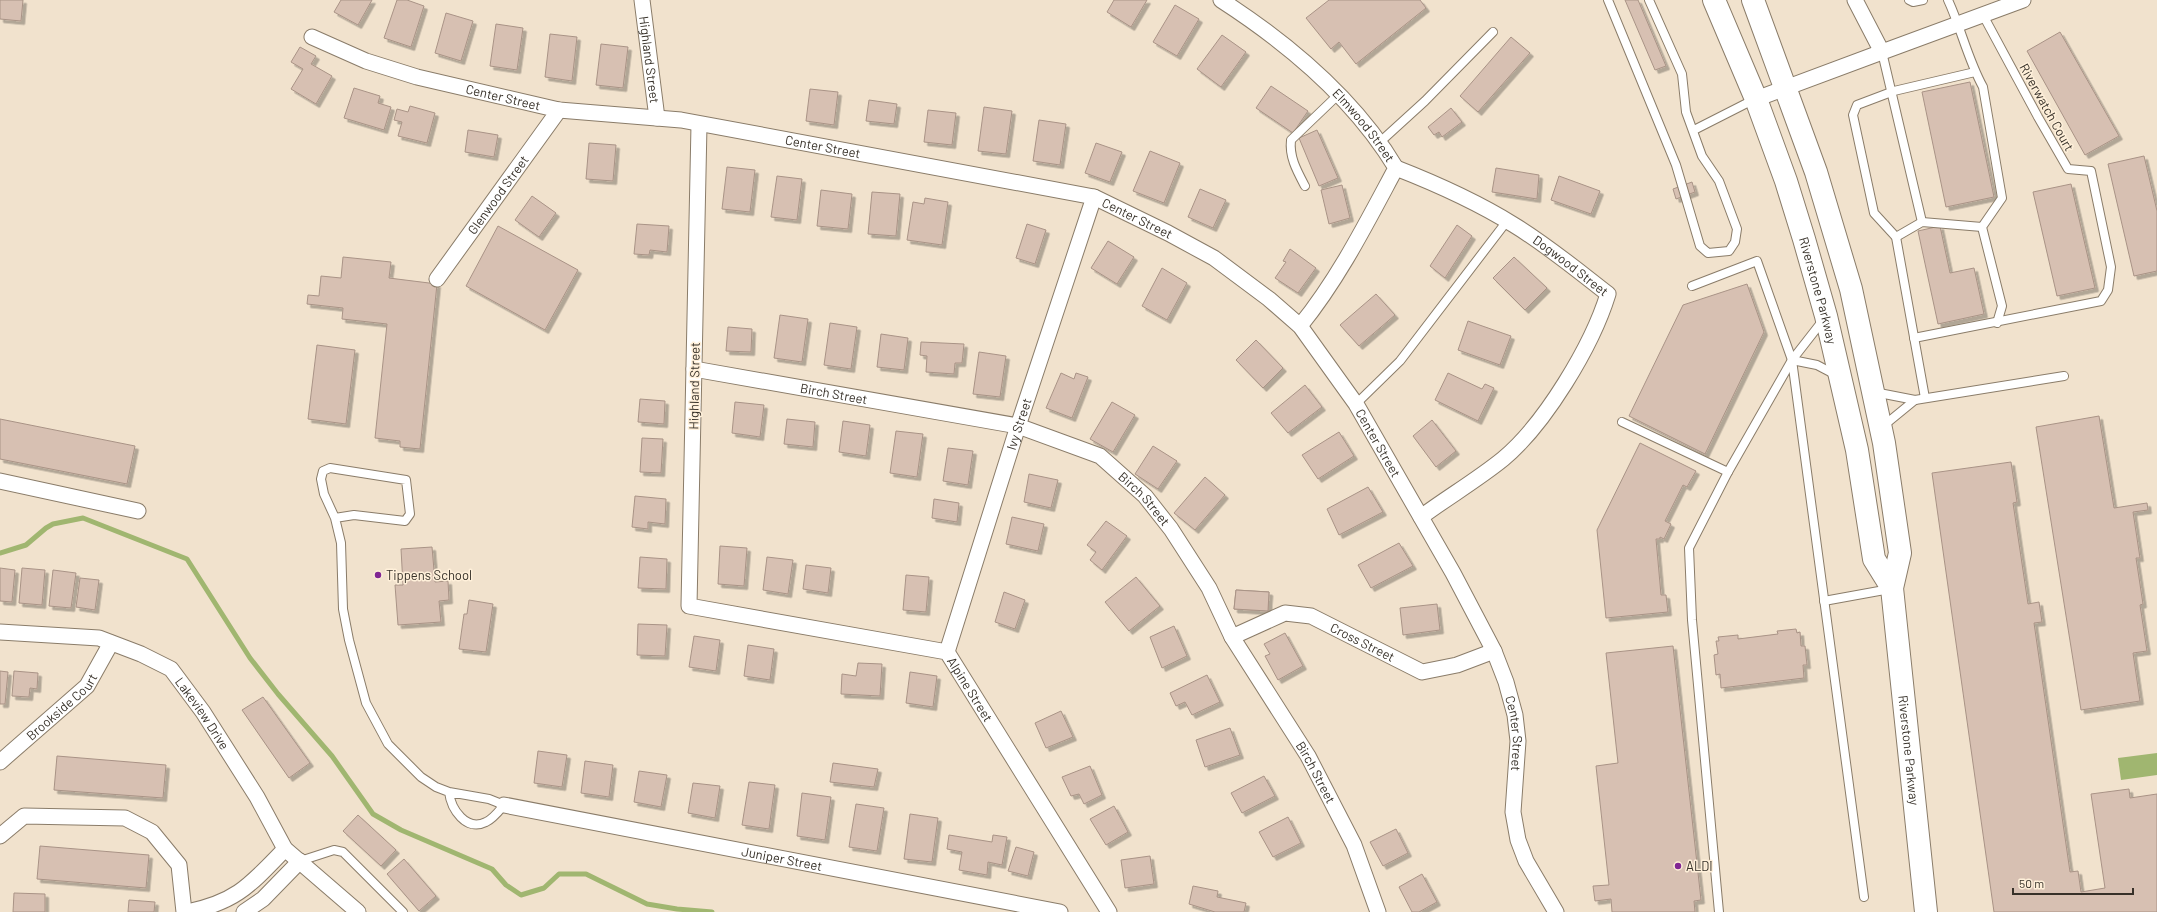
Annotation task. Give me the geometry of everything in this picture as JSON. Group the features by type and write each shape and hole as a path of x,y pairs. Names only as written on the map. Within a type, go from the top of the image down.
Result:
{"main road":[{"name":"Riverstone Parkway","path":"1714,0 1756,98 1786,181 1826,316 1841,378 1857,450 1874,560 1892,588"},
{"name":"Riverstone Parkway","path":"1753,0 1816,172 1835,230 1851,289 1874,392 1900,553 1892,588 1926,912"}],"street":[{"name":"Highland Street","path":"642,0 657,118"},
{"name":"Elmwood Street","path":"1221,0 1259,25 1321,74 1380,142 1396,168 1356,242 1326,292 1300,326"},
{"path":"1855,0 1882,52"},
{"path":"1756,98 2023,0"},
{"name":"Center Street","path":"312,37 366,61 417,77 559,110 681,120 699,125 1094,197 1168,233 1214,258 1269,299 1300,326 1356,404 1421,517 1494,651 1506,682 1515,715 1518,741 1513,812 1518,840 1526,861 1556,912"},
{"name":"Glenwood Street","path":"437,279 559,110"},
{"name":"Highland Street","path":"699,125 689,606 731,612"},
{"name":"Dogwood Street","path":"1396,168 1450,190 1507,221 1549,248 1608,294 1601,316 1580,359 1524,439 1503,459 1421,517"},
{"name":"Ivy Street","path":"947,652 1018,426 1094,197"},
{"name":"Birch Street","path":"694,369 1018,426 1100,456 1145,496 1171,529 1209,588 1232,637 1308,756 1354,845 1378,912"},
{"path":"0,481 138,510"},
{"name":"Alpine Street","path":"731,612 947,652 1109,912"},
{"name":"Cross Street","path":"1232,637 1285,613 1311,616 1422,672 1457,665 1494,651"},
{"name":"Lakeview Drive","path":"0,632 99,638 141,654 171,669 207,718 257,797 285,849 358,912"},
{"name":"Brookside Court","path":"0,762 87,686 111,643"},
{"name":"Juniper Street","path":"504,806 1060,912"},
{"path":"0,836 24,816 124,818 152,832 179,865 184,912"},
{"path":"187,912 209,908 228,900 250,884 285,849"},
{"path":"244,912 263,899 300,861"}],"lane":[{"path":"1608,0 1676,165 1700,246 1708,253 1729,251 1735,242 1737,230 1719,181 1702,156 1694,130 1686,112 1682,74 1649,0"},
{"path":"1909,0 1913,2 1923,0"},
{"path":"1914,338 1997,323 2002,306 1982,227 2002,198 1983,87 1975,72 1959,24 1948,0"},
{"name":"Riverwatch Court","path":"1983,15 2068,169 2090,171 2111,267 2108,290 2100,301 1997,323"},
{"path":"1380,142 1425,101 1493,32"},
{"path":"1882,52 1922,222"},
{"path":"1925,398 1896,237 1874,213 1854,115 1858,105 1891,92 1975,72"},
{"path":"1305,186 1293,160 1290,150 1291,140 1338,95"},
{"path":"1694,130 1756,98"},
{"path":"1356,404 1400,361 1507,221"},
{"path":"1896,237 1922,222 1982,227"},
{"path":"1692,286 1757,261 1792,360 1864,897"},
{"path":"1719,912 1692,620 1689,548 1728,472 1792,360 1826,316"},
{"path":"1792,360 1817,365 1841,378"},
{"path":"1874,392 1915,400 2064,376"},
{"path":"1880,428 1915,400"},
{"path":"1622,422 1728,472"},
{"path":"335,518 354,515 405,521 410,514 409,485 406,480 326,469 323,471 321,479 324,494 335,518 341,543 343,609 349,640 366,703 388,744 421,777 436,787 449,792 489,798 504,806 487,822 472,824 466,822 452,807 449,792"},
{"path":"1824,601 1892,588"},
{"path":"300,861 334,850 343,852 403,912"}],"shaded area":[{"path":"2157,753 2157,775 2121,780 2118,758"}],"building":[{"path":"0,0 23,0 21,21 0,19"},
{"path":"341,0 372,0 358,25 334,12"},
{"path":"397,0 407,0 424,6 411,47 384,38"},
{"path":"1114,0 1147,0 1131,27 1107,12"},
{"path":"1329,0 1420,0 1426,8 1356,64 1339,42 1331,49 1306,18"},
{"path":"1625,0 1638,0 1666,66 1655,70"},
{"path":"1175,5 1199,19 1177,56 1153,42"},
{"path":"446,13 473,21 461,61 435,53"},
{"path":"496,24 523,28 517,70 490,66"},
{"path":"2060,32 2119,136 2085,155 2027,51"},
{"path":"550,34 577,37 572,81 545,77"},
{"path":"1222,35 1246,52 1221,87 1197,69"},
{"path":"1511,37 1530,53 1478,112 1460,96"},
{"path":"601,44 628,47 623,88 596,85"},
{"path":"300,47 316,56 311,64 332,76 316,104 291,89 303,69 291,62"},
{"path":"1970,82 1994,197 1946,207 1922,92"},
{"path":"1271,86 1308,111 1293,133 1256,108"},
{"path":"354,88 380,96 378,103 391,107 384,130 344,118"},
{"path":"810,89 838,92 834,125 806,121"},
{"path":"869,100 897,104 894,124 866,121"},
{"path":"410,106 435,113 427,143 398,136 402,122 394,120 397,109 408,112"},
{"path":"984,107 1012,111 1006,154 978,151"},
{"path":"1451,108 1462,122 1442,137 1439,132 1434,135 1428,127"},
{"path":"928,110 956,113 952,145 924,142"},
{"path":"1039,120 1066,124 1060,165 1033,161"},
{"path":"468,130 498,135 494,157 465,152"},
{"path":"1317,130 1338,178 1319,186 1299,138"},
{"path":"589,143 616,145 613,181 586,179"},
{"path":"1096,143 1122,152 1110,182 1085,173"},
{"path":"1150,151 1180,163 1164,203 1133,191"},
{"path":"2144,156 2157,211 2157,271 2134,276 2108,164"},
{"path":"727,167 755,170 750,212 722,209"},
{"path":"1496,168 1539,175 1537,199 1492,192"},
{"path":"777,176 802,179 797,220 771,217"},
{"path":"1559,176 1600,191 1591,214 1551,200"},
{"path":"1692,182 1695,192 1676,199 1673,189"},
{"path":"2071,184 2095,288 2057,296 2033,192"},
{"path":"1342,185 1350,218 1329,224 1321,190"},
{"path":"1200,189 1226,200 1213,228 1188,217"},
{"path":"821,190 852,194 848,229 817,226"},
{"path":"872,192 900,194 896,236 868,234"},
{"path":"532,196 556,213 539,237 515,220"},
{"path":"925,198 948,202 942,245 907,240 913,202 924,204"},
{"path":"637,224 669,226 667,252 650,250 649,255 634,254"},
{"path":"1027,224 1046,230 1035,264 1016,258"},
{"path":"1457,225 1472,236 1445,278 1430,266"},
{"path":"498,226 578,270 545,330 466,286"},
{"path":"1940,226 1950,273 1974,268 1984,314 1938,324 1918,231"},
{"path":"1108,241 1134,257 1117,284 1091,268"},
{"path":"1290,249 1316,268 1298,293 1275,278 1286,262 1283,261"},
{"path":"343,257 391,262 389,278 437,284 420,449 400,447 400,441 375,438 387,324 342,319 343,308 307,304 308,295 319,296 321,276 341,278"},
{"path":"1514,257 1547,288 1525,310 1493,278"},
{"path":"1162,268 1187,283 1167,320 1142,306"},
{"path":"1747,284 1764,332 1705,454 1629,416 1683,305"},
{"path":"1376,294 1395,315 1359,346 1340,325"},
{"path":"780,315 808,319 802,362 774,358"},
{"path":"1468,321 1511,336 1500,365 1458,350"},
{"path":"830,323 857,327 851,369 824,365"},
{"path":"728,327 752,329 751,352 726,351"},
{"path":"881,334 908,338 904,370 877,367"},
{"path":"1256,340 1283,368 1263,388 1236,360"},
{"path":"921,342 964,344 962,363 955,363 954,374 926,372 927,356 920,355"},
{"path":"317,345 355,350 346,424 308,419"},
{"path":"979,352 1006,356 1000,397 973,394"},
{"path":"1061,373 1074,379 1076,373 1088,377 1072,418 1046,408"},
{"path":"1448,373 1482,389 1485,384 1494,388 1478,421 1435,400"},
{"path":"1305,385 1322,407 1288,433 1271,413"},
{"path":"640,399 665,401 664,424 638,422"},
{"path":"735,402 764,405 760,437 732,433"},
{"path":"1112,402 1135,415 1113,452 1090,439"},
{"path":"2099,416 2114,508 2147,503 2148,510 2133,512 2140,558 2136,558 2143,604 2140,605 2147,651 2133,653 2140,701 2081,710 2036,427"},
{"path":"0,419 135,446 127,484 0,459"},
{"path":"787,419 815,422 813,447 784,444"},
{"path":"1432,420 1456,451 1436,467 1413,436"},
{"path":"843,421 870,425 866,456 839,452"},
{"path":"896,431 923,434 917,477 890,473"},
{"path":"1339,432 1354,456 1318,479 1302,455"},
{"path":"642,438 663,439 661,473 640,472"},
{"path":"1640,443 1696,471 1687,487 1683,485 1665,521 1671,524 1664,539 1660,537 1660,539 1656,539 1661,595 1666,595 1668,612 1606,618 1597,530"},
{"path":"1153,446 1177,461 1158,489 1135,474"},
{"path":"948,448 973,451 968,485 943,481"},
{"path":"2011,462 2017,502 2013,503 2028,604 2039,602 2042,622 2034,623 2070,872 2078,871 2081,892 2105,888 2091,794 2129,789 2130,798 2157,794 2157,912 1994,912 1932,473"},
{"path":"1029,474 1058,480 1051,508 1024,502"},
{"path":"1205,477 1225,495 1195,530 1174,513"},
{"path":"1368,487 1383,512 1339,535 1327,509"},
{"path":"635,496 666,499 665,524 648,522 648,529 632,527"},
{"path":"934,499 959,503 957,522 932,518"},
{"path":"1012,517 1044,524 1038,551 1006,544"},
{"path":"1106,521 1127,536 1102,570 1090,560 1096,552 1087,545"},
{"path":"1399,543 1413,566 1371,588 1358,565"},
{"path":"720,546 747,548 744,586 718,584"},
{"path":"432,547 435,582 448,581 449,600 439,601 441,622 398,625 395,585 403,585 401,549"},
{"path":"640,557 667,559 666,589 638,588"},
{"path":"767,557 793,560 788,594 763,590"},
{"path":"806,565 831,568 828,593 803,589"},
{"path":"0,568 15,570 12,602 0,601"},
{"path":"22,568 45,570 42,605 19,603"},
{"path":"53,570 76,573 71,608 49,606"},
{"path":"906,575 929,577 926,612 903,610"},
{"path":"1136,577 1160,606 1129,631 1105,602"},
{"path":"80,578 99,580 95,610 76,607"},
{"path":"1236,590 1269,592 1268,611 1234,609"},
{"path":"1236,590 1269,592 1268,611 1234,609"},
{"path":"1004,592 1025,600 1015,629 995,622"},
{"path":"469,600 493,604 486,652 459,649 464,614 467,614"},
{"path":"1437,604 1440,630 1403,635 1400,608"},
{"path":"638,624 667,625 665,656 637,655"},
{"path":"1174,626 1187,656 1162,668 1150,637"},
{"path":"1796,629 1797,633 1800,632 1801,646 1805,646 1807,665 1803,665 1804,678 1721,688 1720,674 1716,675 1714,655 1718,654 1716,641 1719,641 1718,637 1738,635 1738,639 1778,634 1777,631"},
{"path":"1285,633 1303,666 1278,680 1265,656 1270,654 1264,644"},
{"path":"694,636 720,640 716,671 689,667"},
{"path":"748,645 774,649 770,680 744,676"},
{"path":"1673,646 1701,900 1694,901 1695,912 1612,912 1611,899 1595,901 1593,886 1609,885 1596,766 1618,763 1606,653"},
{"path":"858,663 882,664 880,696 841,694 842,674 856,676"},
{"path":"0,671 8,672 5,704 0,704"},
{"path":"14,671 38,673 37,689 30,688 29,697 12,696"},
{"path":"910,672 937,676 933,707 906,703"},
{"path":"1207,675 1220,702 1192,715 1185,702 1176,706 1170,693"},
{"path":"263,697 310,763 289,778 242,710"},
{"path":"1061,711 1073,737 1046,748 1035,723"},
{"path":"1230,728 1240,755 1205,767 1196,740"},
{"path":"538,751 567,755 562,787 534,783"},
{"path":"57,756 166,765 163,798 54,790"},
{"path":"585,761 613,765 609,797 581,793"},
{"path":"833,763 878,769 874,787 830,782"},
{"path":"1090,766 1102,795 1084,804 1079,794 1071,796 1062,777"},
{"path":"639,771 667,775 661,807 634,802"},
{"path":"1264,776 1275,796 1242,813 1231,793"},
{"path":"749,782 775,785 769,829 742,825"},
{"path":"693,783 720,786 715,818 688,813"},
{"path":"802,793 831,797 825,840 797,836"},
{"path":"856,804 884,808 877,851 849,847"},
{"path":"1114,806 1128,832 1106,845 1090,819"},
{"path":"910,814 938,818 932,862 904,859"},
{"path":"358,815 396,850 381,866 343,831"},
{"path":"1288,817 1301,843 1273,857 1259,832"},
{"path":"1396,829 1408,853 1383,866 1370,842"},
{"path":"949,835 992,842 993,835 1007,837 1002,865 988,862 987,875 959,870 962,852 947,849"},
{"path":"40,846 149,855 146,888 37,879"},
{"path":"1016,847 1034,852 1028,876 1008,871"},
{"path":"1150,856 1154,884 1125,888 1121,860"},
{"path":"404,859 436,896 419,911 387,874"},
{"path":"1422,874 1437,902 1419,912 1412,912 1399,887"},
{"path":"1193,886 1218,891 1217,897 1246,903 1244,912 1215,912 1189,904"},
{"path":"14,893 45,894 45,912 13,912"},
{"path":"129,900 155,902 154,912 128,912"}],"waterway":[{"path":"0,553 26,545 53,524 83,518 187,559 250,658 278,694 332,756 373,814 401,830 492,869 506,885 521,895 544,888 559,874 586,874 647,904 677,909 712,912"}],"place":[{"name":"Tippens School","path":"378,575"},
{"name":"ALDI","path":"1678,866"}]}
